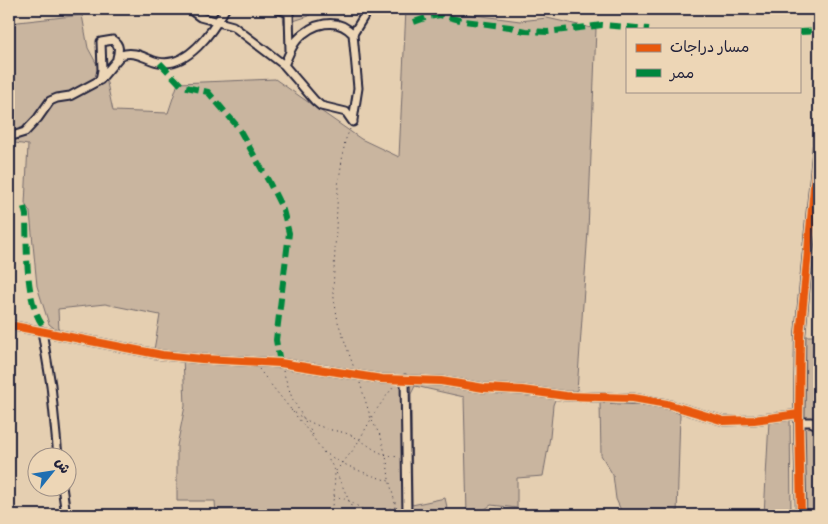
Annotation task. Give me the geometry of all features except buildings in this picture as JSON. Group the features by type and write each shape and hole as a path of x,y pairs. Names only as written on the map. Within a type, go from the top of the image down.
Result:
{"street":[{"path":"189,9 200,16 232,26 284,65 321,106 346,112 353,122"},
{"path":"9,137 25,132 50,101 70,96 100,80 121,55 132,53 160,63 178,61 185,58 202,42 224,9"},
{"path":"278,9 289,11 290,52"},
{"path":"353,34 370,9"},
{"path":"284,65 297,40 305,34 325,23 336,23 348,28 353,34 358,88 353,122"},
{"path":"100,80 102,70 101,42 112,40 116,43 119,47 117,58"},
{"path":"801,515 799,418 802,306 819,134"},
{"path":"9,325 162,355 280,363 357,375 441,381 484,388 522,390 566,396 633,398 667,404 724,421 799,418 819,426"},
{"path":"42,331 51,385 57,446"},
{"path":"402,379 407,515"},
{"path":"63,496 66,515"}],"path":[{"path":"353,122 345,141 338,186 333,292 338,322 371,419 381,437 398,515"},
{"path":"254,362 322,450 335,472 354,515"},
{"path":"280,363 292,398 315,440"},
{"path":"330,515 334,496 335,472 360,439 371,419 402,379"},
{"path":"288,408 304,419 326,429 346,433 360,439 375,452 386,456 406,457"},
{"path":"322,450 343,463 390,481"},
{"path":"334,496 348,500 370,515"},
{"path":"360,515 370,515 396,507"}],"shaded area":[{"path":"282,9 312,9 309,16 284,24"},
{"path":"406,9 458,9 459,13 520,21 547,18 596,29 588,231 577,391 558,392 553,405 543,476 517,478 517,508 491,505 476,515 467,515 464,397 415,386 411,394 412,505 445,498 447,507 442,515 216,515 215,501 177,501 177,446 185,406 183,356 154,350 160,315 105,304 58,309 59,332 49,324 37,286 30,212 25,204 28,145 9,142 9,23 82,15 88,48 107,83 113,111 168,113 178,83 275,79 361,139 399,157"},
{"path":"819,204 819,279 811,276"},
{"path":"806,336 819,336 819,515 807,515"},
{"path":"600,403 662,406 680,414 677,515 623,515 616,499 613,475 601,455"},
{"path":"790,418 791,515 764,515 769,421"}],"marked path":[{"path":"414,22 440,15 525,31 548,32 602,25 637,28"},
{"path":"800,32 819,31"},
{"path":"160,63 182,86 208,92 238,127 283,210 289,233 276,340 280,363"},
{"path":"24,207 26,215 28,276 31,293 40,321 48,331"}],"cycle path":[{"path":"801,515 800,336 819,134"},
{"path":"9,325 162,355 280,363 382,379 441,381 484,388 522,390 566,396 633,398 667,404 724,421 754,420 799,414"}]}
